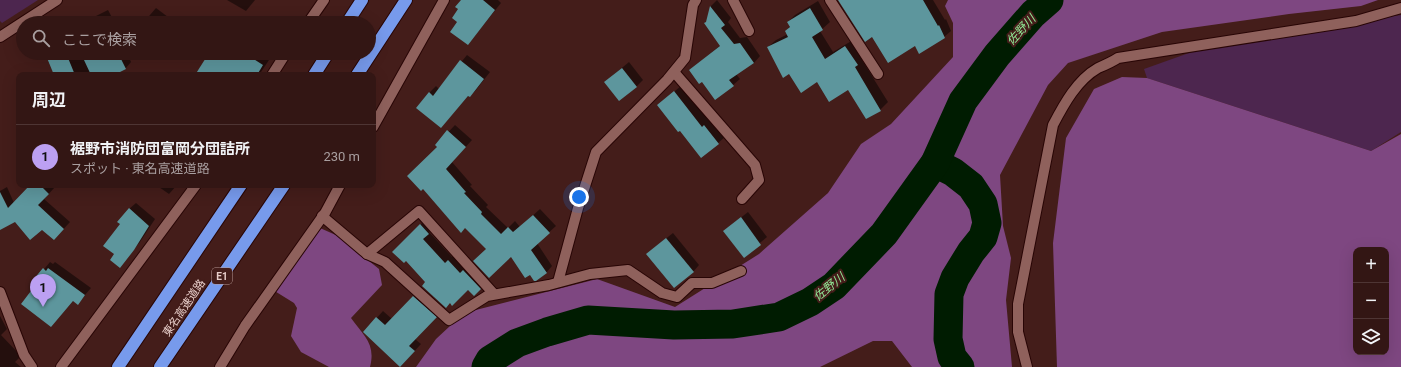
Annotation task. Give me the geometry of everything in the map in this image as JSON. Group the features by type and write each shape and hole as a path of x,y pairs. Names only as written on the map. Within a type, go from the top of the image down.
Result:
{"highway":[{"path":"352,16 362,0"},
{"path":"376,46 406,0"},
{"path":"316,72 324,60"},
{"path":"359,72 367,60"},
{"name":"東名高速道路","path":"118,367 239,188"},
{"name":"東名高速道路","path":"160,367 282,188"}],"street":[{"path":"32,16 57,0"},
{"path":"313,16 324,0"},
{"path":"376,122 444,0"},
{"path":"558,282 578,208 596,152 674,72 685,58 693,5 696,0"},
{"path":"733,0 748,31"},
{"path":"830,0 878,74"},
{"path":"1027,367 1018,332 1018,304 1053,125 1062,108 1077,87 1097,69 1118,58 1356,21 1401,8"},
{"path":"0,37 16,27"},
{"path":"274,72 282,60"},
{"path":"674,72 755,165 759,180 742,199"},
{"path":"61,367 194,188"},
{"path":"220,367 245,326 322,216 338,188"},
{"path":"367,254 419,212 494,294"},
{"path":"322,216 367,254 385,262 449,320 487,296 590,274 628,270 662,293 677,297 692,283 712,284 741,271"},
{"path":"0,292 24,355 32,367"}],"shaded area":[{"path":"0,0 38,0 2,23 0,21"},
{"path":"948,0 1378,0 1361,6 1289,14 1162,32 1068,63 1048,85 1000,175 1003,226 1011,258 1006,300 1012,367 912,367 892,341 873,341 820,367 416,367 436,339 464,313 597,279 675,307 759,254 828,193 861,144 891,124 953,57 953,23 945,6"},
{"path":"1401,15 1401,132 1371,151 1147,78 1144,69 1217,43"},
{"path":"1122,77 1147,78 1371,151 1401,134 1401,367 1057,367 1053,243 1066,138 1094,89"},
{"path":"320,228 338,236 379,269 382,285 351,318 364,335 370,346 370,367 329,367 301,352 291,336 297,308 294,303 273,290"}],"building":[{"path":"461,0 483,0 495,10 468,45 450,32 457,22 452,18 458,9 455,7"},
{"path":"838,0 923,0 938,26 939,25 945,38 919,54 915,46 888,63 872,37 865,42"},
{"path":"710,6 725,25 721,28 734,44 740,43 754,63 729,80 734,86 715,100 702,82 699,84 689,70 720,46 704,23 706,22"},
{"path":"810,8 823,30 812,37 825,59 845,46 858,65 855,67 881,111 866,119 848,90 829,102 817,82 801,93 789,74 783,78 767,47 788,37 785,31 790,27 787,22"},
{"path":"48,60 69,60 74,72 53,72"},
{"path":"84,60 122,60 126,69 120,72 90,72"},
{"path":"205,60 255,60 263,65 259,72 197,72"},
{"path":"460,60 484,79 470,97 468,96 441,128 416,108 429,92 433,96"},
{"path":"622,68 637,87 619,101 604,82"},
{"path":"674,91 702,127 704,125 719,144 701,158 657,105"},
{"path":"447,130 466,147 446,169 466,192 464,193 482,212 481,214 501,234 508,227 513,232 533,215 550,233 531,250 547,273 536,281 534,281 530,275 525,278 511,257 489,278 473,261 486,249 465,228 461,233 423,189 421,191 407,176 437,147 435,145"},
{"path":"27,188 43,188 49,194 38,205 64,229 54,240 42,230 30,240 15,222 0,230 0,192 8,208"},
{"path":"129,208 149,226 134,250 120,268 110,260 114,254 103,246 120,224 117,222"},
{"path":"741,217 761,245 744,258 723,231"},
{"path":"420,224 429,234 423,239 445,263 448,260 460,273 463,270 481,289 474,296 468,290 452,306 450,303 446,308 422,286 425,282 406,261 404,263 392,252"},
{"path":"666,238 694,272 674,288 646,254"},
{"path":"43,268 46,271 48,268 85,295 78,305 73,301 51,327 21,304 37,283 33,280"},
{"path":"413,296 437,317 409,346 415,351 400,367 363,332 376,317 385,325"}],"waterway":[{"name":"佐野川","path":"486,367 490,360 517,343 547,332 588,320 674,325 733,324 779,317 810,302 834,286 884,234 935,163 963,101 997,55 1033,14 1049,0"},
{"path":"935,163 953,172 971,186 983,204 987,223 983,237 971,252 955,278 949,294 948,339 952,357 960,367"}],"place":[{"name":"裾野市消防団富岡分団詰所","path":"43,307"}]}
